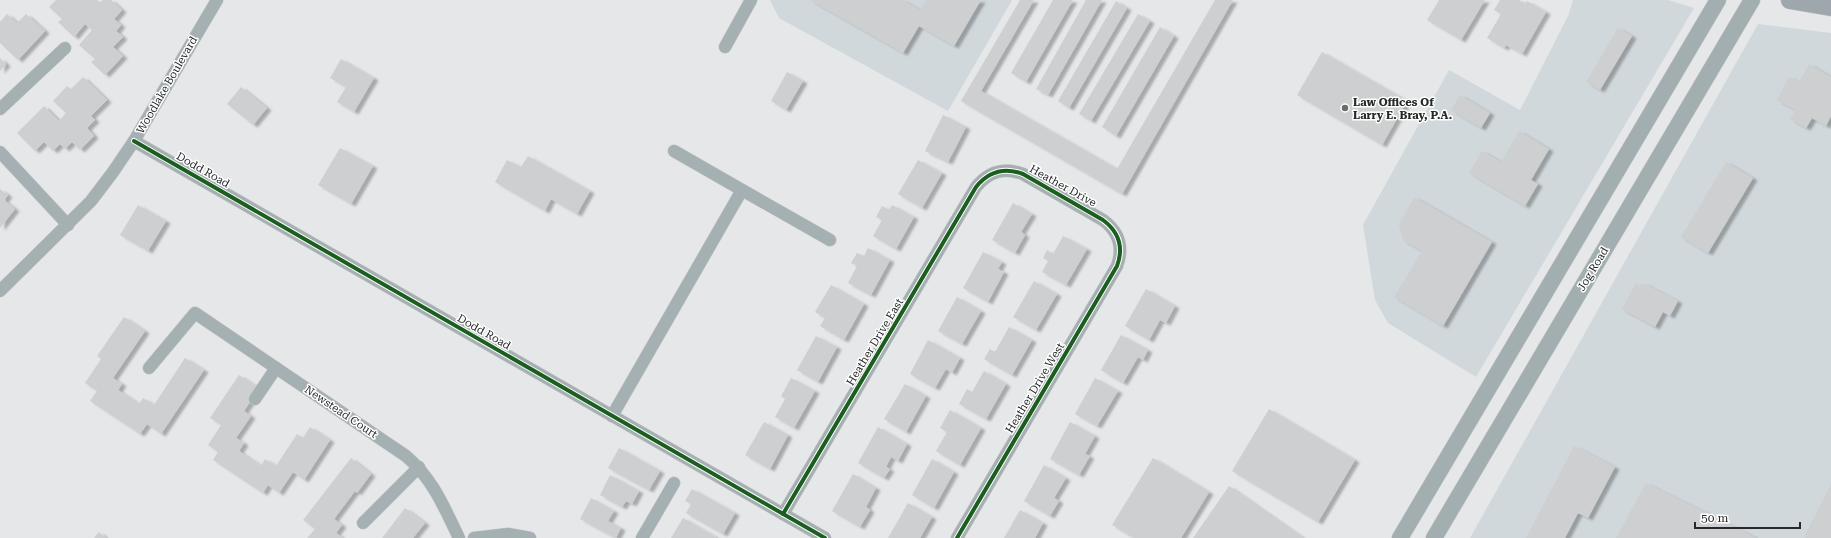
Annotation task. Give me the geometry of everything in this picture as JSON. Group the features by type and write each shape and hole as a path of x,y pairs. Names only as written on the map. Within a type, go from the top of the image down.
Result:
{"main road":[{"path":"1400,538 1718,0"},
{"name":"Jog Road","path":"1434,538 1752,0"},
{"path":"1790,0 1831,7"}],"street":[{"name":"Woodlake Boulevard","path":"0,291 91,201 113,172 134,141 217,0"},
{"path":"725,47 751,0"},
{"path":"0,109 65,48"},
{"name":"Dodd Road","path":"134,141 825,538"},
{"path":"674,150 830,240"},
{"path":"0,152 68,225"},
{"name":"Heather Drive","path":"983,179 992,173 1002,170 1013,170 1023,174 1103,220 1111,226 1121,245"},
{"name":"Heather Drive East","path":"783,514 976,187 983,179"},
{"path":"612,416 742,190"},
{"name":"Heather Drive West","path":"957,538 1117,266 1121,256 1121,245"},
{"name":"Newstead Court","path":"149,368 195,313 406,456 419,467 434,487 459,538"},
{"path":"255,399 276,368"},
{"path":"363,523 419,467"},
{"path":"642,538 674,483"},
{"path":"474,538 486,535 508,534 530,538"}],"shaded area":[{"path":"770,0 1012,0 948,111 779,18"},
{"path":"1573,0 1668,0 1694,8 1476,377 1388,323 1375,300 1363,225 1449,70 1520,110 1568,16"},
{"path":"1758,24 1831,33 1831,538 1470,538"}],"building":[{"path":"56,0 97,0 100,3 103,0 111,0 122,10 114,19 121,25 116,31 123,37 113,47 123,56 105,75 91,62 95,59 79,45 92,30 85,24 74,37 58,22 62,19 49,7"},
{"path":"810,0 902,0 920,10 926,0 981,0 954,46 919,26 903,53"},
{"path":"1020,0 1034,0 981,91 1117,169 1215,0 1233,0 1122,194 961,101"},
{"path":"1053,0 1073,0 1026,82 1011,73"},
{"path":"1086,0 1102,0 1048,95 1036,89"},
{"path":"1439,0 1485,0 1461,40 1427,20"},
{"path":"1500,0 1519,0 1526,4 1527,1 1546,12 1522,54 1506,45 1504,48 1487,38 1501,14 1494,10"},
{"path":"1116,1 1127,8 1069,108 1058,101"},
{"path":"7,14 17,23 26,14 45,31 18,60 0,43 0,22"},
{"path":"1138,14 1150,21 1091,121 1079,114"},
{"path":"1160,27 1174,36 1116,136 1102,127"},
{"path":"1618,28 1632,36 1600,90 1586,82"},
{"path":"1322,52 1407,101 1382,145 1297,95"},
{"path":"0,58 6,64 0,71"},
{"path":"341,59 374,78 354,112 337,102 346,87 330,78"},
{"path":"1809,64 1831,77 1831,116 1826,126 1812,118 1806,128 1790,119 1795,110 1777,100 1789,77 1799,82"},
{"path":"787,72 803,81 786,110 771,101"},
{"path":"83,77 107,100 91,116 95,120 87,128 94,136 80,150 72,142 65,149 60,144 53,151 44,142 35,151 17,133 44,106 59,121 66,113 53,101 67,86 71,89"},
{"path":"241,87 267,108 253,125 227,104"},
{"path":"1460,95 1490,113 1481,128 1451,110"},
{"path":"943,115 966,127 948,162 925,151"},
{"path":"1519,131 1549,149 1531,180 1538,184 1525,206 1469,173 1482,151 1501,162"},
{"path":"340,148 373,166 351,204 318,185"},
{"path":"528,156 590,191 577,214 551,199 545,211 495,182 507,160 521,167"},
{"path":"918,160 942,173 922,208 898,194"},
{"path":"1726,162 1753,178 1708,253 1681,237"},
{"path":"0,189 8,195 4,200 15,209 0,228"},
{"path":"1414,197 1492,242 1443,326 1394,297 1422,251 1403,240 1399,225"},
{"path":"1013,203 1032,214 1021,232 1025,235 1015,253 992,240"},
{"path":"138,205 166,221 148,251 120,235"},
{"path":"892,205 914,217 896,249 873,236 882,220 876,217 882,206 889,210"},
{"path":"1063,236 1087,249 1066,285 1042,272 1048,261 1043,258 1047,250 1053,254"},
{"path":"868,248 890,260 871,295 848,283 857,266 851,263 857,253 864,256"},
{"path":"983,252 1002,262 998,269 1004,272 988,302 963,288"},
{"path":"1034,281 1057,294 1036,330 1013,317"},
{"path":"1636,283 1641,286 1643,283 1678,301 1670,316 1663,312 1655,327 1622,309"},
{"path":"831,285 864,304 844,340 820,326 825,318 815,312"},
{"path":"1146,289 1175,306 1166,323 1160,320 1149,340 1125,326"},
{"path":"957,297 981,311 962,344 938,331"},
{"path":"124,317 145,331 113,378 122,384 118,390 139,404 143,398 154,405 185,358 204,370 161,434 147,424 140,434 90,401 97,391 85,383 101,359 97,356"},
{"path":"1009,327 1032,340 1012,375 984,359 990,349 995,352"},
{"path":"1121,335 1148,350 1143,360 1138,357 1123,383 1101,370"},
{"path":"816,336 837,347 818,382 797,370"},
{"path":"928,340 960,358 952,373 946,369 935,388 910,374"},
{"path":"984,371 1006,384 986,419 959,404 967,389 972,392"},
{"path":"239,375 259,388 244,411 251,416 236,438 244,443 239,451 261,466 265,459 276,466 297,434 303,438 310,427 330,440 304,480 293,472 279,493 268,485 263,493 213,460 218,452 208,445 221,425 210,418"},
{"path":"791,378 815,391 794,428 775,417 785,399 781,396"},
{"path":"1095,378 1118,391 1097,426 1075,414"},
{"path":"905,384 926,396 906,432 884,419"},
{"path":"1269,409 1355,460 1318,522 1232,471"},
{"path":"950,410 981,428 960,465 936,451 947,432 940,428"},
{"path":"764,422 788,435 770,469 745,455"},
{"path":"1070,422 1095,436 1085,454 1090,456 1079,475 1050,459"},
{"path":"878,427 907,444 898,461 891,457 886,467 890,469 884,478 858,463"},
{"path":"1574,446 1615,467 1588,518 1578,513 1565,538 1526,538"},
{"path":"619,448 660,471 649,490 608,468"},
{"path":"351,458 371,474 357,493 355,491 334,519 342,525 336,533 343,538 307,538 315,529 303,520"},
{"path":"1153,458 1209,492 1181,538 1134,538 1112,525"},
{"path":"932,459 954,472 934,508 912,495"},
{"path":"1044,465 1066,478 1054,498 1059,501 1050,516 1024,501"},
{"path":"853,474 876,488 866,507 870,510 860,527 832,511"},
{"path":"610,475 639,491 632,504 626,501 622,507 600,495"},
{"path":"1646,483 1743,531 1756,538 1616,538"},
{"path":"1831,484 1831,538 1806,538 1804,537"},
{"path":"1229,486 1303,538 1193,538"},
{"path":"692,489 735,513 723,534 686,513 691,504 685,501"},
{"path":"591,498 614,511 608,521 621,528 616,538 580,519"},
{"path":"908,503 932,517 920,538 888,538"},
{"path":"405,508 425,523 413,538 382,538"},
{"path":"1020,510 1043,523 1035,538 1004,538"},
{"path":"683,518 716,537 671,538"},
{"path":"99,532 106,538 94,538"}],"cycle path":[{"path":"134,141 825,538"},
{"path":"783,514 976,187 986,177 997,172 1016,172 1023,174 1103,220 1113,230 1119,240 1119,259 1117,266 957,538"}],"place":[{"name":"Law Offices Of Larry E. Bray, P.A.","path":"1345,108"}]}
